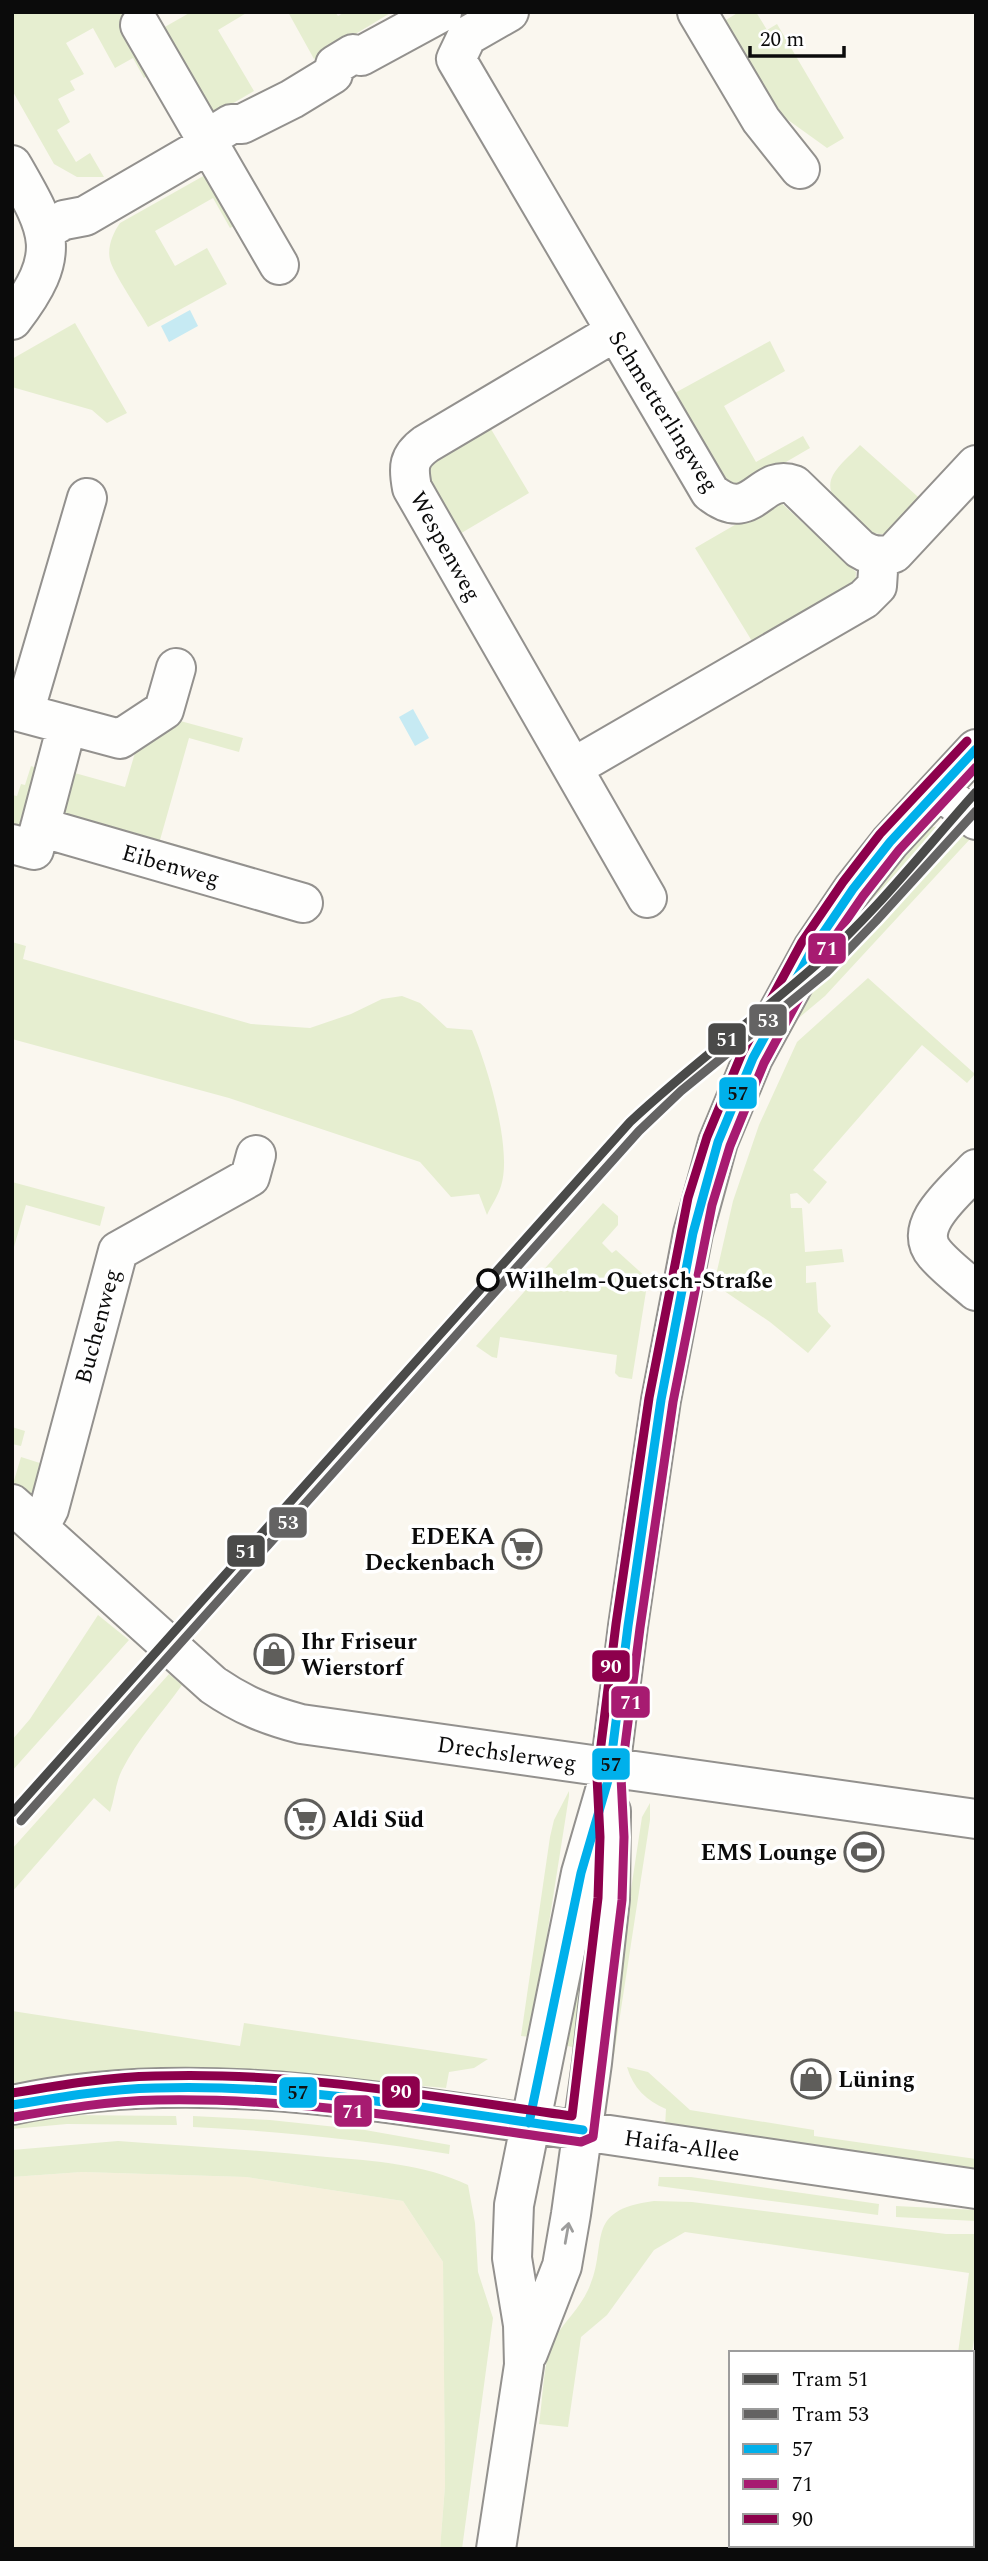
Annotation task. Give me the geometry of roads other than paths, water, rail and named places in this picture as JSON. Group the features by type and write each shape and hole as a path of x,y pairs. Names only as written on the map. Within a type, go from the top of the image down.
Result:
{"street":[{"path":"46,241 64,220 85,216 209,144 215,134 231,124 242,124 292,99 333,74 335,65 353,54 362,57 454,20 509,12"},
{"path":"703,14 761,120 800,169"},
{"name":"Schmetterlingweg","path":"454,20 456,59 710,492 728,504 739,505 776,484 785,482 794,485 860,549 879,556"},
{"path":"140,25 279,265"},
{"path":"12,165 38,210 46,241 37,281 12,320"},
{"name":"Wespenweg","path":"615,332 426,444 413,454 408,468 412,488 648,898"},
{"path":"573,767 864,599 877,586 879,556 894,553 976,465"},
{"path":"87,498 18,711 120,739 164,710 176,668"},
{"name":"Eibenweg","path":"67,725 26,835 303,903"},
{"path":"524,2365 562,2266 592,2063 610,1899 610,1773 628,1626 662,1400 693,1233 718,1142 753,1058 813,948 853,889 890,842 976,748"},
{"path":"939,789 976,820"},
{"name":"Buchenweg","path":"26,1516 49,1509 118,1251 250,1177 256,1155"},
{"path":"976,1169 931,1219 926,1232 927,1242 934,1254 976,1291"},
{"name":"Buchenweg","path":"26,1516 150,1630"},
{"name":"Drechslerweg","path":"150,1630 213,1685 235,1700 267,1715 302,1724 610,1773 976,1819"},
{"path":"496,2549 524,2365 523,2325 512,2258 514,2205 581,1873 610,1773"},
{"name":"Haifa-Allee","path":"12,2105 108,2090 211,2087 391,2103 976,2189"}],"water":[{"path":"190,310 198,326 169,342 161,326"},
{"path":"413,709 429,738 415,746 399,717"}],"tram line":[{"name":"51","path":"12,1813 630,1122 838,944 879,902 976,792"},
{"name":"53","path":"21,1821 639,1131 681,1091 827,972 976,811"}],"place":[{"name":"Wilhelm-Quetsch-Straße","path":"488,1280"},
{"name":"EDEKA Deckenbach","path":"522,1549"},
{"name":"Ihr Friseur Wierstorf","path":"274,1654"},
{"name":"Aldi Süd","path":"305,1819"},
{"name":"EMS Lounge","path":"864,1852"},
{"name":"Lüning","path":"811,2079"}]}
